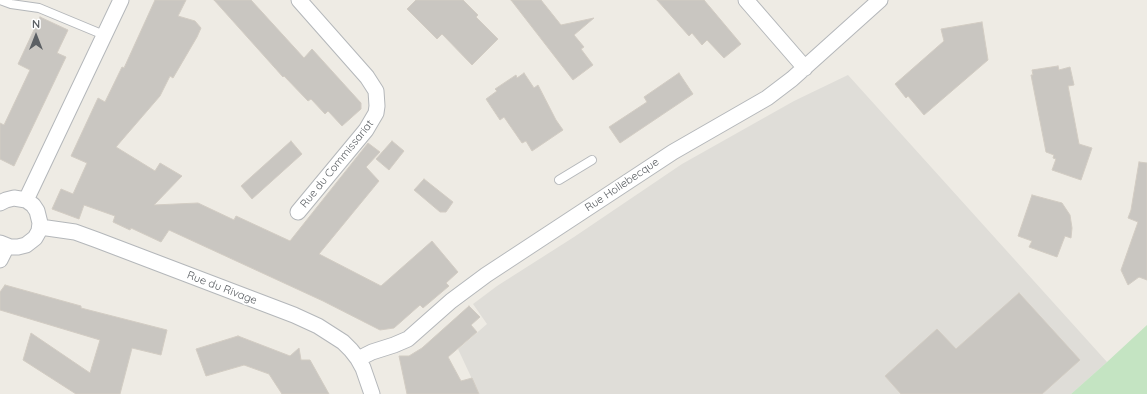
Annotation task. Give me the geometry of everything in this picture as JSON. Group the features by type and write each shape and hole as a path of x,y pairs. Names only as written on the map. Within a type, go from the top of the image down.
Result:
{"street":[{"path":"26,200 120,0"},
{"name":"Rue du Commissariat","path":"298,212 366,130 376,113 377,106 376,91 367,77 299,0"},
{"path":"746,0 805,68"},
{"name":"Rue Hollebecque","path":"358,359 372,352 408,339 451,301 486,275 673,152 767,98 805,68 880,0"},
{"path":"0,203 14,198 26,200 33,205 40,219 40,227 37,234 29,243 18,247 2,249"},
{"name":"Rue du Rivage","path":"40,227 54,228 86,236 294,315 318,326 343,342 358,359 372,394"}],"lane":[{"path":"0,0 11,4 39,8 104,35"},
{"path":"559,180 592,160"}],"shaded area":[{"path":"848,75 1107,362 1071,394 479,394 458,349 487,324 473,304 497,286 574,237 682,164 794,101"}],"green space":[{"path":"1147,325 1147,394 1071,394 1107,362"}],"building":[{"path":"155,0 186,0 178,16 195,21 201,28 173,78 170,76 160,96 116,147 155,171 160,163 182,176 154,205 198,203 234,220 236,216 290,241 368,143 380,152 366,167 379,181 319,254 381,286 432,241 458,272 446,283 449,286 423,308 420,305 394,328 380,330 323,301 169,230 161,242 131,228 130,230 113,222 115,216 84,205 79,219 52,209 61,189 73,194 87,163 71,156 98,98 105,102 122,67 124,68"},
{"path":"214,0 251,0 304,58 312,49 361,103 361,109 342,126 328,111 325,114 311,99 308,101 284,76 283,77"},
{"path":"416,0 463,0 478,15 476,17 498,39 472,65 442,34 437,39 407,9"},
{"path":"511,0 541,0 561,25 594,18 574,35 584,47 581,49 593,65 573,80"},
{"path":"657,0 704,0 741,44 724,58 707,40 702,45 692,33 689,36"},
{"path":"40,17 68,30 57,53 66,57 14,166 0,159 0,123 4,125 30,70 18,64"},
{"path":"982,22 988,60 924,115 908,96 906,98 895,84 944,41 941,29"},
{"path":"1058,66 1059,70 1070,67 1074,85 1068,86 1079,144 1092,148 1081,180 1052,170 1056,159 1053,158 1054,155 1046,152 1031,75 1033,75 1032,70"},
{"path":"524,73 534,88 538,85 556,120 563,130 532,151 526,141 522,143 504,117 500,120 486,99 497,91 495,89 516,75 517,78"},
{"path":"679,73 693,94 620,143 609,127 647,102 644,97"},
{"path":"291,141 302,154 252,199 241,186"},
{"path":"392,141 404,151 389,170 376,159"},
{"path":"1139,162 1147,163 1147,280 1139,277 1128,285 1121,270 1138,222 1128,218 1131,210"},
{"path":"424,179 453,202 446,212 440,212 414,190"},
{"path":"1032,195 1062,203 1070,215 1072,228 1071,238 1065,236 1057,257 1029,247 1032,241 1018,236"},
{"path":"5,285 81,306 81,308 167,330 161,355 132,348 120,394 76,394 23,360 31,333 90,373 100,340 0,310 0,292"},
{"path":"1019,293 1080,360 1042,394 901,394 885,376 937,329 956,349"},
{"path":"469,306 480,317 471,325 477,332 448,357 461,381 472,378 479,394 407,394 399,356 409,356 422,348"},
{"path":"238,336 290,356 299,348 301,360 310,360 329,394 282,394 269,374 244,365 206,376 196,349"}]}
